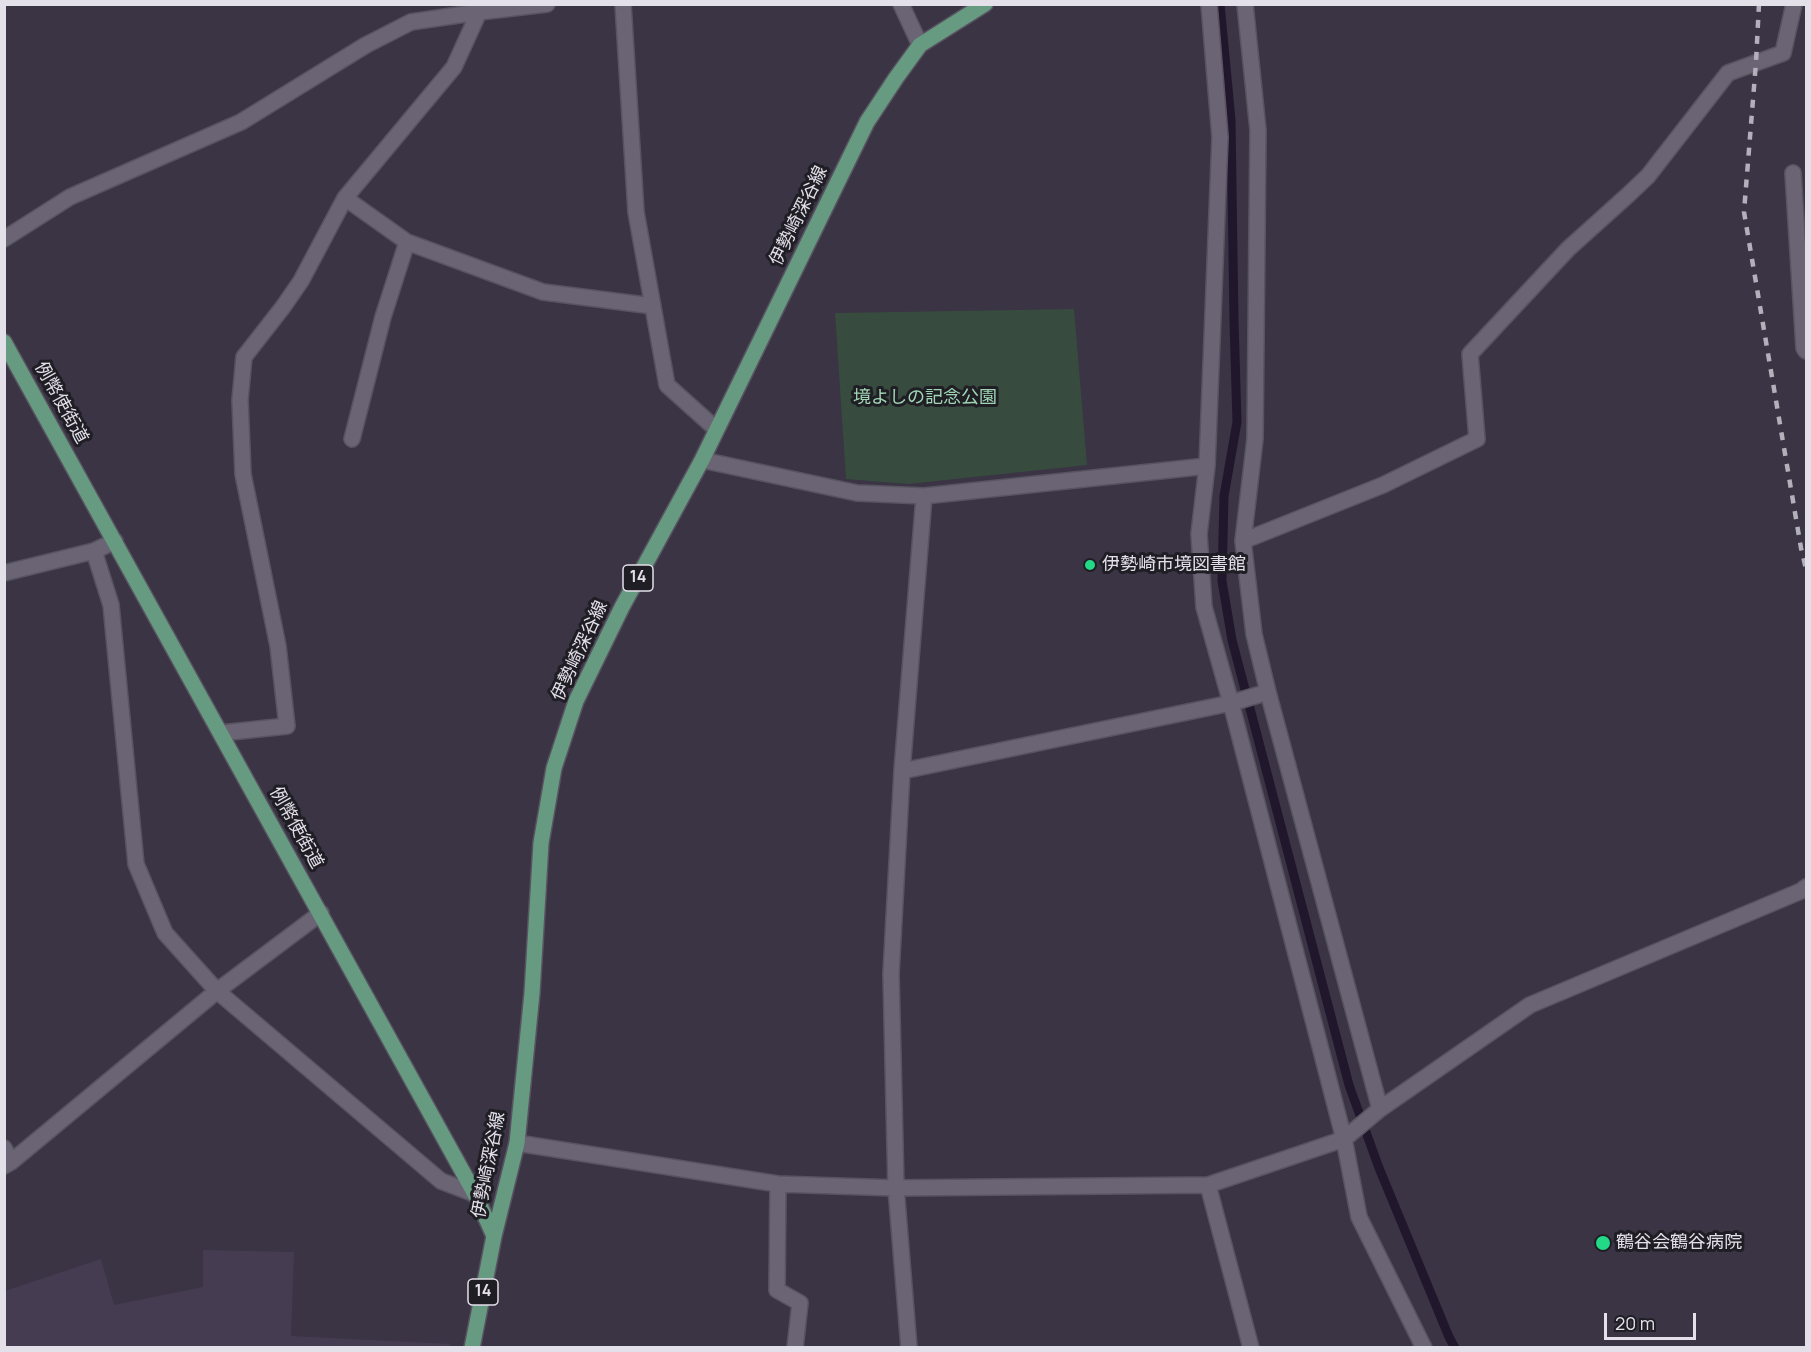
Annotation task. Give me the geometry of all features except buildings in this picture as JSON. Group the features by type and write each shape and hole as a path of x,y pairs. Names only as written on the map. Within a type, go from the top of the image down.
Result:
{"main road":[{"name":"伊勢崎深谷線","path":"494,1236 517,1143 532,993 541,843 554,768 576,701 622,607 702,460 867,122 920,45 985,4"},
{"name":"例幣使街道","path":"4,342 475,1194 494,1236"},
{"name":"14","path":"472,1347 494,1236"}],"street":[{"path":"4,239 70,197 241,122 366,45 411,22 547,4"},
{"path":"623,4 636,212 667,385 717,429"},
{"path":"901,4 920,45"},
{"path":"1209,4 1220,137 1207,466 1199,534 1204,608 1344,1139 1359,1217 1424,1347"},
{"path":"1245,4 1258,130 1255,439 1242,541 1254,634 1268,692 1380,1109"},
{"path":"1242,541 1383,485 1477,439 1470,354 1568,249 1648,176 1728,73 1783,53 1794,4"},
{"path":"221,733 287,726 278,646 243,474 240,400 244,357 284,307 301,281 345,198 454,67 479,12"},
{"path":"1793,173 1806,351"},
{"path":"345,198 407,242 543,292 653,306"},
{"path":"352,439 383,317 407,242"},
{"path":"702,460 857,493 924,496 1207,466"},
{"path":"909,1347 896,1188 891,975 902,771 924,496"},
{"path":"4,573 94,551 115,541"},
{"path":"94,551 111,605 136,864 165,933 216,991 441,1181 475,1194"},
{"path":"902,771 1231,704 1268,692"},
{"path":"517,1143 778,1184 896,1188 1208,1185 1344,1139 1380,1109 1530,1005 1806,887"},
{"path":"7,1158 216,991 321,914"},
{"path":"778,1184 777,1290 800,1303 795,1347"},
{"path":"1208,1185 1251,1347"}],"shaded area":[{"path":"203,1250 294,1252 291,1336 450,1344 450,1347 5,1347 5,1291 101,1259 114,1305 203,1287"}],"green space":[{"name":"境よしの記念公園","path":"1074,309 1087,465 908,484 846,479 835,313"}],"waterway":[{"path":"1220,4 1231,120 1237,422 1224,496 1222,581 1232,640 1349,1085 1379,1168 1455,1348"}],"railway":[{"path":"1759,4 1744,212 1806,569"}],"place":[{"name":"伊勢崎市境図書館","path":"1090,565"},
{"name":"鶴谷会鶴谷病院","path":"1603,1243"}]}
